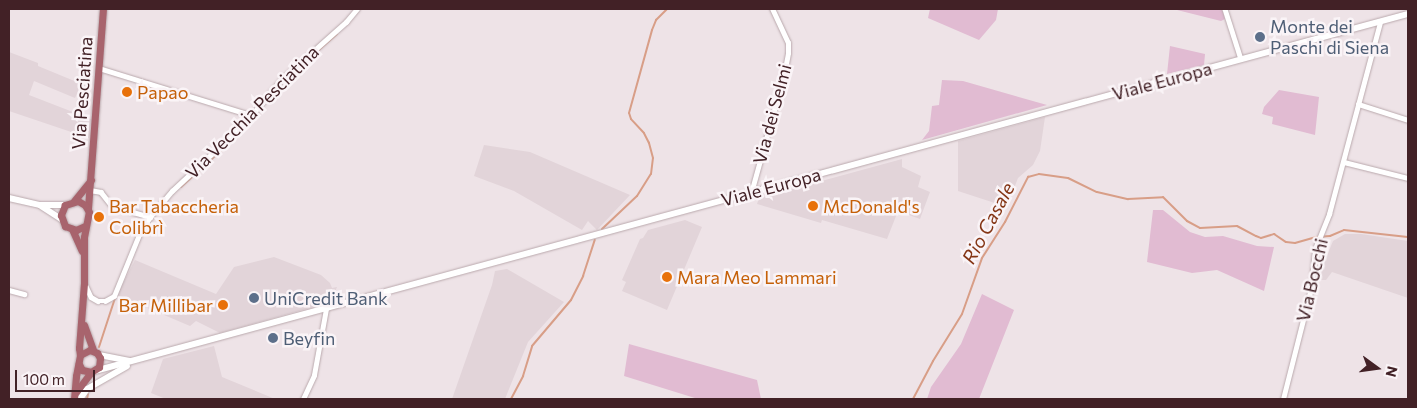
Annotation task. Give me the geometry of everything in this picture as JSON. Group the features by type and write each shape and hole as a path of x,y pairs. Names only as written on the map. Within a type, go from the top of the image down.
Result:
{"main road":[{"name":"Via Pesciatina","path":"76,398 84,283 83,254 85,226 90,216 88,208 104,9"},
{"name":"Viale Europa","path":"91,372 1408,14"},
{"path":"9,198 40,205 65,205 74,201 91,180"},
{"path":"74,201 82,202 88,208"},
{"path":"40,205 61,219 65,205"},
{"name":"Via Pesciatina","path":"61,219 65,226 72,229 83,254"},
{"path":"72,229 85,226"},
{"name":"Via Pesciatina","path":"82,321 86,337 96,353"},
{"path":"76,398 79,387 100,364 96,353 84,351 80,355"},
{"name":"Viale Europa","path":"96,353 114,360 135,361"},
{"name":"Viale Europa","path":"76,398 87,389 135,361"},
{"path":"78,364 85,372 91,372"}],"street":[{"name":"Via Vecchia Pesciatina","path":"84,283 91,297 98,301 104,301 114,296 141,230 172,191 250,116 282,79 346,22 357,9"},
{"name":"Via dei Selmi","path":"751,193 788,53 788,43 772,9"},
{"path":"1224,9 1241,59"},
{"name":"Via Bocchi","path":"1283,399 1311,288 1313,259 1344,162 1380,22"},
{"path":"99,68 250,116"},
{"path":"1358,104 1408,120"},
{"path":"1344,162 1408,178"},
{"path":"90,190 102,192 112,206 150,217"},
{"path":"9,290 24,294"},
{"path":"302,399 314,375 326,309"}],"shaded area":[{"path":"930,9 998,9 996,20 979,40 928,18"},
{"path":"1173,9 1222,9 1225,19 1221,21"},
{"path":"1170,46 1205,54 1204,65 1167,74"},
{"path":"9,52 38,63 38,66 89,87 86,95 77,94 75,98 34,81 29,95 91,119 89,138 9,111"},
{"path":"942,80 963,81 1047,105 922,140 929,131 932,106 939,105"},
{"path":"1279,90 1319,97 1315,135 1272,124 1273,117 1262,114 1264,107"},
{"path":"1045,117 1040,151 1033,165 1018,178 1007,207 958,191 958,141"},
{"path":"484,145 530,152 630,195 597,230 588,221 582,230 514,191 474,176"},
{"path":"902,159 902,167 921,176 918,187 930,192 920,219 898,211 887,239 822,220 821,223 757,204 759,198"},
{"path":"1153,210 1163,210 1190,232 1205,237 1223,236 1257,246 1274,247 1264,291 1217,270 1192,273 1147,262"},
{"path":"685,220 702,227 667,310 622,291 626,282 622,280 640,239 643,238 648,230"},
{"path":"1345,234 1361,234 1408,241 1408,298 1332,272 1326,280 1317,280 1333,241"},
{"path":"274,257 321,275 330,283 332,288 337,287 331,302 220,333 196,321 190,326 117,295 135,260 216,294 234,267"},
{"path":"507,269 564,302 528,342 505,399 452,399 492,285 495,271"},
{"path":"982,294 1014,310 979,399 927,399 931,387 961,344"},
{"path":"629,344 757,380 761,399 698,399 624,376"},
{"path":"214,346 222,377 275,399 166,399 151,393 163,359"}],"waterway":[{"path":"602,229 637,196 651,174 653,158 649,143 644,133 631,119 629,113 652,30 656,20 667,9"},
{"path":"314,54 337,34"},
{"path":"279,86 295,70"},
{"path":"181,187 227,145 252,118"},
{"name":"Rio Casale","path":"913,399 933,361 962,314 982,258 1005,222 1028,177 1039,174 1068,178 1097,192 1128,199 1163,197 1187,221 1200,228 1237,226 1261,238 1274,234 1286,242 1295,243 1316,237 1330,236 1344,230 1408,237"},
{"path":"511,399 523,376 532,346 571,300 583,276 595,240"},
{"path":"99,347 116,295"},
{"path":"87,399 88,394"}],"place":[{"name":"Monte dei Paschi di Siena","path":"1260,37"},
{"name":"Papao","path":"127,92"},
{"name":"McDonald's","path":"813,206"},
{"name":"Bar Tabaccheria Colibrì","path":"99,217"},
{"name":"Mara Meo Lammari","path":"667,277"},
{"name":"UniCredit Bank","path":"254,298"},
{"name":"Bar Millibar","path":"223,305"},
{"name":"Beyfin","path":"273,338"}]}
